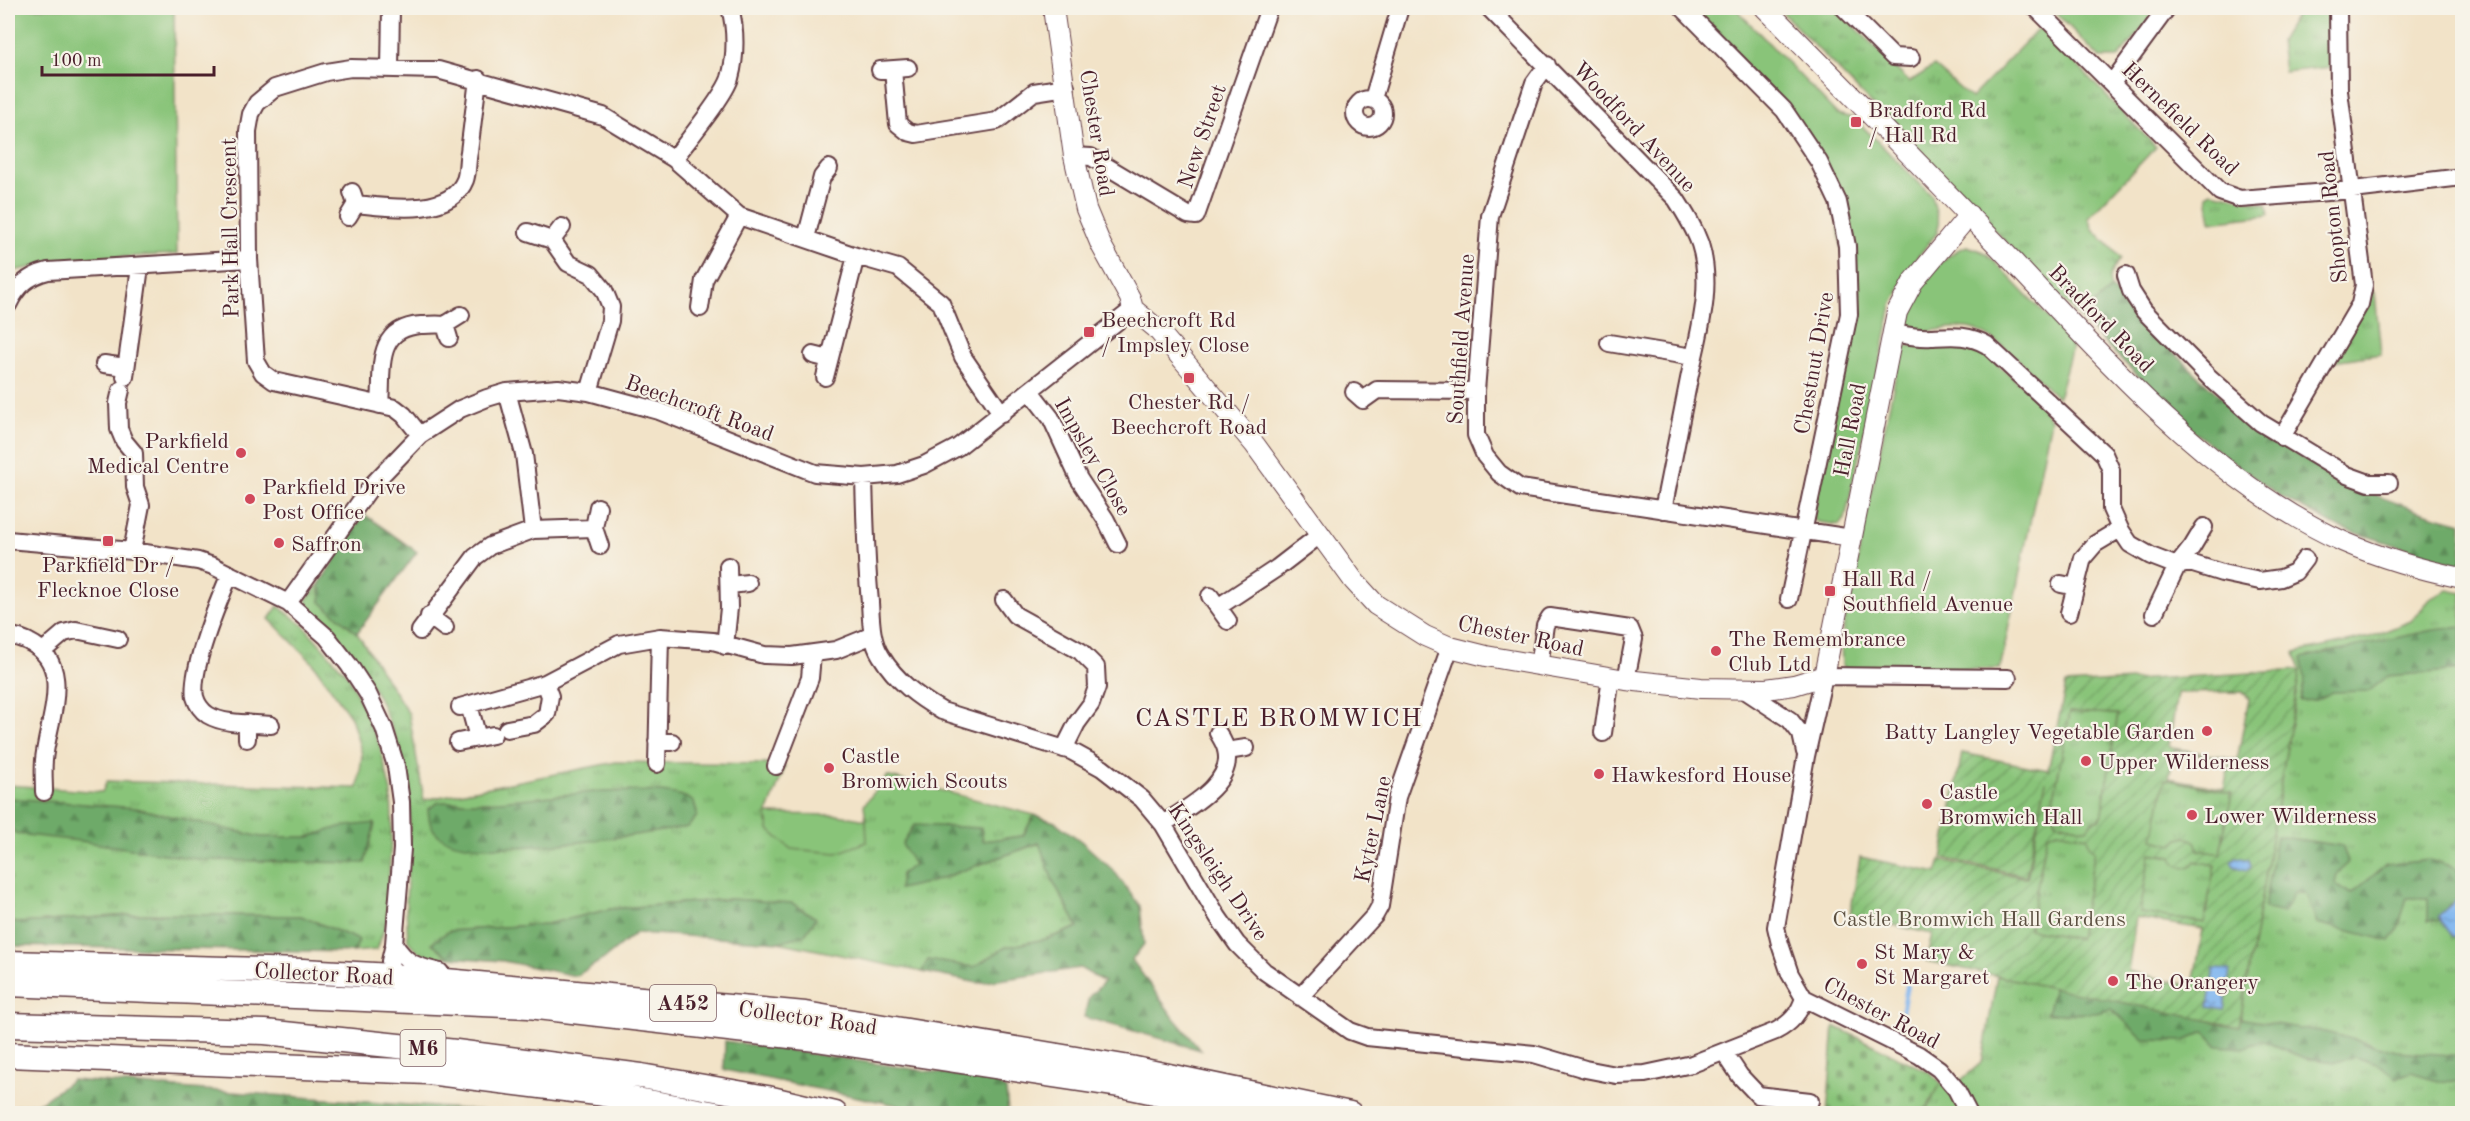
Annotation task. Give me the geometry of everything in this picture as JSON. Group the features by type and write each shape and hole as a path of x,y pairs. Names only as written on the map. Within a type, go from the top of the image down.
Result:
{"highway":[{"name":"Collector Road","path":"8,963 303,971 392,976 805,1014 1130,1068 1350,1113"},
{"path":"392,976 410,988 497,994 529,1006"},
{"name":"Collector Road","path":"8,984 529,1006 816,1039 1126,1086 1259,1113"},
{"name":"M6","path":"8,1024 265,1032 456,1052 641,1076 767,1098 835,1113"},
{"name":"M6","path":"8,1055 428,1072 597,1093 716,1113"}],"main road":[{"name":"Chester Road","path":"1053,8 1074,156 1086,209 1101,245 1130,298 1133,309 1156,328 1255,445 1354,581 1376,605 1425,636 1450,646 1486,656 1618,679 1701,688 1743,689 1794,686 1824,676"},
{"name":"Bradford Road","path":"1765,8 2161,413 2216,461 2263,495 2306,522 2345,542 2420,568 2463,578"},
{"name":"Hall Road","path":"1824,676 1897,312 1913,282 1969,215"}],"street":[{"path":"390,69 391,8"},
{"path":"674,159 730,80 735,42 730,8"},
{"name":"New Street","path":"1074,156 1091,157 1188,215 1196,216 1269,8"},
{"path":"1373,99 1400,8"},
{"name":"Woodford Avenue","path":"1489,8 1676,199 1690,221 1700,245 1706,287 1702,324 1693,357 1664,510"},
{"name":"Chestnut Drive","path":"1683,8 1784,110 1819,162 1838,202 1847,246 1849,314 1790,599"},
{"path":"1844,8 1893,57 1911,58"},
{"name":"Hernefield Road","path":"2036,8 2220,192 2240,199 2353,190 2463,177"},
{"path":"2112,83 2167,8"},
{"name":"Shopton Road","path":"2282,437 2360,304 2364,285 2339,90 2338,8"},
{"name":"Southfield Avenue","path":"1547,65 1534,82 1490,216 1476,391 1476,435 1485,456 1499,474 1520,488 1852,538"},
{"name":"Park Hall Crescent","path":"420,435 404,415 395,408 274,381 263,373 256,361 249,259 248,131 250,114 257,103 274,88 326,72 351,68 438,70 478,79 603,116 674,159 739,216 898,268 941,303 963,357 1002,414"},
{"path":"894,69 898,124 908,132 916,134 997,121 1034,92 1066,87"},
{"path":"352,204 395,208 426,206 444,201 455,194 465,180 478,79"},
{"path":"806,238 820,173"},
{"path":"700,308 704,280 739,216"},
{"path":"528,232 557,234 568,262 591,274 604,290 610,307 610,321 589,392"},
{"path":"825,377 821,357 856,256"},
{"path":"8,304 13,293 33,274 48,271 249,259"},
{"path":"132,551 141,505 135,487 134,453 123,441 119,429 119,388 140,267"},
{"path":"2126,275 2131,291 2144,311 2210,378 2261,423 2347,475 2369,483 2389,483"},
{"name":"Beechcroft Road","path":"288,603 372,485 420,435 460,409 507,393 558,388 589,392 659,411 815,473 864,477 897,474 924,465 958,447 1133,309"},
{"path":"380,405 384,350 395,332 411,326 447,332 461,315"},
{"path":"1893,333 1920,337 1959,335 1977,339 1987,345 2104,454 2111,470 2111,510 2130,544 2177,566 2190,563 2260,581 2281,578 2295,572 2306,559"},
{"path":"1609,343 1693,357"},
{"path":"104,364 119,388"},
{"path":"1354,392 1363,400 1377,390 1476,391"},
{"name":"Impsley Close","path":"1030,391 1051,418 1079,479 1106,520 1118,544"},
{"path":"507,393 524,454 533,530"},
{"name":"Kingsleigh Drive","path":"864,477 865,557 873,635 879,655 899,681 942,711 1064,749 1102,768 1142,799 1163,824 1218,917 1237,944 1264,971 1350,1031 1367,1036 1534,1054 1585,1069 1616,1075 1645,1074 1692,1064 1776,1031 1788,1024 1800,1011 1804,998"},
{"path":"598,507 594,528 600,546"},
{"path":"2154,614 2177,566 2204,527"},
{"path":"420,631 475,556 490,546 533,530 594,528"},
{"path":"2069,613 2068,586 2083,558 2095,544 2120,529"},
{"path":"1219,608 1321,534"},
{"path":"8,540 132,551 198,561 288,603 327,637 368,694 387,737 396,766 401,802 402,849 394,944 390,961 392,976"},
{"path":"725,646 730,585 728,566"},
{"path":"230,574 210,623 195,684 195,698 200,708 207,714 247,731 271,725"},
{"path":"730,585 748,583"},
{"path":"1004,600 1015,615 1080,651 1096,667 1097,687 1091,704 1077,723 1064,749"},
{"path":"429,616 445,628"},
{"path":"1539,666 1545,625 1550,617 1630,629 1634,639 1618,679 1603,733"},
{"path":"43,651 64,633 76,630 118,639"},
{"path":"8,634 30,642 43,651 55,675 56,696 44,760 44,792"},
{"path":"493,734 465,706 545,683 619,644 660,637 685,638 713,642 764,655 812,655 836,650 873,635"},
{"path":"657,764 665,741 660,637"},
{"name":"Kyter Lane","path":"1300,997 1375,915 1380,906 1397,797 1450,646"},
{"path":"776,766 810,678 812,655"},
{"path":"1824,676 2008,678"},
{"name":"Chester Road","path":"1824,676 1806,756 1776,927 1790,974 1804,998 1926,1059 1939,1069 1956,1089 1969,1113"},
{"path":"458,742 534,724 548,714 550,696 545,683"},
{"path":"1743,689 1790,720 1801,734 1806,756"},
{"path":"1163,824 1203,797 1216,785 1224,770 1227,751 1218,733"},
{"path":"1227,751 1246,748"},
{"path":"303,971 369,965 384,955 394,944"},
{"path":"394,944 404,959 415,965 485,984"},
{"path":"1724,1052 1740,1076 1758,1095 1810,1101"}],"green space":[{"path":"8,8 174,8 177,254 69,260 8,272"},
{"path":"1689,8 1735,8 1837,114 1854,118 1932,196 1939,224 1937,233 1912,264 1892,306 1845,519 1839,525 1817,522 1813,518 1853,322 1830,172"},
{"path":"1778,8 1837,8 1909,82 1934,66 1971,98 2040,27 2156,147 2088,218 2093,229 2121,258 2110,276 2111,289 2094,304 2089,317 2095,333"},
{"path":"2051,8 2159,8 2118,58 2100,58"},
{"path":"2300,8 2330,8 2331,67 2284,72 2280,41"},
{"path":"2212,192 2267,204 2269,215 2211,222 2207,195"},
{"path":"1967,246 1986,253 2073,343 2058,398 2003,347 1979,331 1960,327 1916,332 1908,324 1922,289 1937,267 1956,251"},
{"path":"2364,285 2375,293 2381,354 2326,362"},
{"path":"2111,289 2189,367 2230,404 2293,453 2363,490 2462,523 2462,566 2338,527 2282,497 2231,461 2191,429 2095,333 2089,317 2094,304"},
{"path":"1942,344 1976,347 2034,395 2051,420 2000,669 1850,671 1842,666 1841,640 1900,354 1905,346"},
{"path":"364,514 417,552 357,633 321,602 320,583"},
{"path":"320,583 321,602 357,633 409,714 424,800 616,762 771,764 785,767 767,814 767,823 865,838 864,805 887,776 1034,815 1023,836 983,841 981,828 931,882 1040,843 1053,881 1078,927 1050,938 1006,947 974,968 928,960 922,972 778,942 780,942 731,899 611,909 547,924 449,931 432,943 449,957 424,958 408,941 406,907 410,808 396,740 379,698 357,664 311,610 306,600"},
{"path":"2448,590 2462,593 2462,1113 1924,1114 1941,1083 1961,1080 1982,1062 1997,976 2239,1027 2300,670 2294,653 2370,637 2411,621 2431,598"},
{"path":"278,606 303,625 349,677 380,746 391,792 392,818 387,920 377,950 354,952 358,940 301,916 145,914 8,922 8,785 102,792 107,781 358,788 362,754 351,717 312,662 269,619"},
{"path":"2462,627 2462,670 2388,676 2369,691 2333,692 2316,700 2300,701 2305,678 2301,658 2433,630"},
{"name":"Castle Bromwich Hall Gardens","path":"2300,670 2239,1027 1926,961 1932,934 1850,915 1860,857 1937,873 1941,860 2027,878 2046,781 2026,876 1942,858 1962,753 2048,770 2066,684","holes":["2243,692 2249,699 2237,760 2169,747 2177,693","2070,712 2118,714 2101,819 2092,822 2087,829 2056,822 2052,807","2175,750 2230,761 2224,789 2169,778","2165,779 2232,793 2220,854 2198,850 2195,841 2186,837 2179,839 2173,845 2153,840","2058,831 2087,837 2089,845 2095,851 2079,939 2029,929 2047,834","2150,853 2171,856 2179,866 2185,868 2195,861 2215,865 2204,923 2140,913","2136,918 2203,929 2194,979 2183,984 2128,971"]},
{"name":"Upper Wilderness","path":"2070,712 2118,714 2101,819 2096,820 2087,829 2056,822 2052,807"},
{"name":"Lower Wilderness","path":"2165,779 2232,793 2220,854 2197,850 2195,841 2186,837 2179,839 2173,845 2152,840"},
{"path":"646,791 674,794 693,802 697,816 688,827 598,840 522,847 460,844 437,834 432,828 429,817 428,809 439,802 489,802 594,792"},
{"path":"8,798 136,808 261,837 309,837 339,827 375,823 365,863 203,860 17,834 8,827"},
{"path":"767,814 838,815 866,820 867,842 837,853 791,849 769,830"},
{"path":"1034,815 1055,822 1081,841 1114,871 1140,906 1144,944 1132,960 1174,1018 1201,1050 1084,1017 1089,997 1104,982 1080,968 978,983 922,972 928,960 974,967 1006,947 1050,938 1078,927 1053,881 1039,843 931,882 899,889 901,874 914,865 902,844 914,825 981,828 983,841 1023,836"},
{"name":"Upper Wilderness","path":"2058,831 2087,837 2091,848 2095,851 2079,939 2029,929 2047,834"},
{"path":"2276,836 2342,846 2348,861 2337,875 2335,884 2351,894 2386,865 2429,860 2455,867 2462,876 2462,919 2428,921 2428,898 2407,898 2397,931 2390,941 2317,923 2306,894 2295,892 2283,913 2264,908"},
{"name":"Lower Wilderness","path":"2150,853 2215,865 2205,923 2140,913"},
{"path":"731,899 792,903 816,918 805,934 780,942 636,933 604,959 576,976 503,961 449,957 432,943 449,931 547,924 611,909"},
{"path":"145,914 301,916 359,940 354,952 8,946 8,922"},
{"path":"2056,978 2219,1015 2325,1032 2396,1051 2462,1056 2462,1082 2441,1081 2411,1072 2396,1078 2380,1065 2354,1057 2336,1062 2304,1058 2261,1040 2244,1048 2218,1046 2205,1032 2184,1041 2144,1040 2112,1009 2096,1013 2047,1014"},
{"path":"1834,1026 1931,1073 1941,1083 1924,1113 1827,1114"},
{"path":"725,1041 994,1081 1006,1090 1008,1112 936,1113 724,1070"},
{"path":"72,1080 516,1113 58,1114 41,1102"},
{"path":"2042,1101 2069,1103 2076,1113 2040,1113 2038,1106"},
{"path":"41,1102 58,1113 8,1114 8,1108"}],"water":[{"path":"2236,857 2249,860 2251,867 2247,870 2234,866 2231,861"},
{"path":"2455,901 2462,901 2462,940 2453,937 2438,916"},
{"path":"2214,969 2230,970 2224,1010 2208,1007"}],"waterway":[{"path":"1898,1034 1908,981"}],"place":[{"name":"Bradford Rd / Hall Rd","path":"1856,122"},
{"name":"Beechcroft Rd / Impsley Close","path":"1089,332"},
{"name":"Chester Rd / Beechcroft Road","path":"1189,378"},
{"name":"Parkfield Medical Centre","path":"241,453"},
{"name":"Parkfield Drive Post Office","path":"250,499"},
{"name":"Parkfield Dr / Flecknoe Close","path":"108,541"},
{"name":"Saffron","path":"279,543"},
{"name":"Hall Rd / Southfield Avenue","path":"1830,591"},
{"name":"The Remembrance Club Ltd","path":"1716,651"},
{"name":"Batty Langley Vegetable Garden","path":"2207,731"},
{"name":"Upper Wilderness","path":"2086,761"},
{"name":"Castle Bromwich Scouts","path":"829,768"},
{"name":"Hawkesford House","path":"1599,774"},
{"name":"Castle Bromwich Hall","path":"1927,804"},
{"name":"Lower Wilderness","path":"2192,815"},
{"name":"St Mary & St Margaret","path":"1862,964"},
{"name":"The Orangery","path":"2113,981"}],"district":[{"name":"CASTLE BROMWICH","path":"1279,717"}]}
